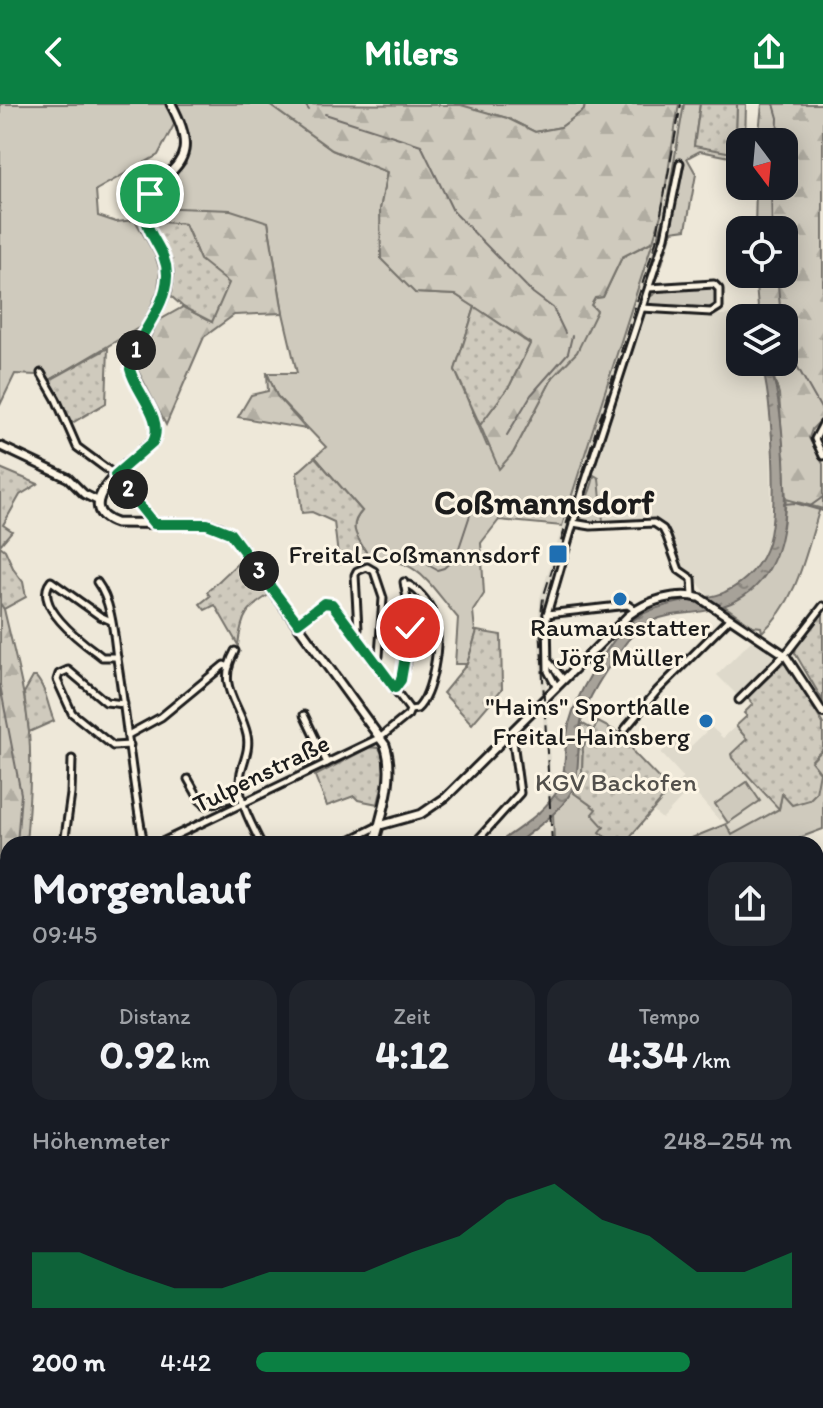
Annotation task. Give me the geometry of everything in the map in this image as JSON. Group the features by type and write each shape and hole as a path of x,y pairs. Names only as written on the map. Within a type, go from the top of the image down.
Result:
{"main road":[{"path":"171,104 184,130 184,156 174,171 153,189 145,223 161,251 168,274 165,295 144,331 130,369 155,420 156,436 115,475 98,501 101,513 110,521 207,524 230,533 381,737 387,750 389,767 376,836"}],"street":[{"path":"556,686 551,679 548,659 547,614 665,237 680,163"},
{"path":"642,308 711,312 719,307 719,289 714,284 649,288"},
{"path":"41,373 77,447 115,475 154,524"},
{"path":"821,426 815,439 823,456"},
{"path":"0,446 68,478 84,494 98,501"},
{"path":"573,523 591,526 654,523 663,529 679,570 692,579 696,597"},
{"path":"355,634 358,629 355,575 367,567 374,571 383,598 379,656 375,660"},
{"path":"111,621 51,581 47,586 46,598 61,622 102,657 117,657"},
{"path":"97,582 111,621 142,836"},
{"name":"Tulpenstraße","path":"175,836 381,737 405,718 410,710 417,709 423,703 435,668 436,626 420,593 404,584 410,636 401,680 395,688"},
{"path":"358,836 378,826 421,814 459,786 635,610 665,599 696,597 717,607 785,655 823,713"},
{"path":"298,623 328,602 410,710"},
{"path":"547,614 628,605 635,610"},
{"path":"739,700 785,655 823,606"},
{"path":"625,729 657,691 731,617"},
{"path":"235,651 229,667 229,692 248,742 240,796 257,836"},
{"path":"548,659 563,679"},
{"path":"128,735 161,717 224,665 229,667"},
{"path":"124,704 106,702 68,670 59,674 57,680 72,713 113,746 130,745"},
{"path":"304,715 327,763"},
{"path":"481,836 520,793 513,741 509,735"},
{"path":"65,836 72,759"},
{"path":"188,779 206,805 240,796"}],"shaded area":[{"path":"679,104 684,104 665,214 636,311 726,315 726,376 764,376 771,452 771,528 768,544 751,574 723,594 709,597 696,580 678,570 659,523 570,525 542,616 552,798 548,798 538,632 540,598 661,215"},
{"path":"753,639 777,656 738,696 717,675"},
{"path":"736,726 747,739 732,754 732,758 779,809 731,835 723,819 719,820 691,788 662,819 653,811 683,777 661,753 675,740 683,748 690,747 711,727 723,738"}],"green space":[{"path":"0,104 168,104 176,121 158,155 96,190 98,216 116,222 135,220 155,255 160,271 158,290 140,327 50,380 36,375 15,374 0,405"},
{"path":"174,104 268,104 332,150 387,172 380,210 415,293 456,295 475,307 455,370 487,446 513,453 553,377 577,352 591,305 595,298 603,297 622,257 653,241 562,526 499,520 481,543 484,594 473,611 477,631 467,664 455,664 458,618 412,568 369,557 355,529 357,517 362,511 315,457 326,447 277,396 267,373 297,373 283,313 268,222 150,207 154,198 186,163 187,134"},
{"path":"268,104 461,105 507,118 535,132 561,127 584,110 585,104 679,104 661,215 653,241 622,257 603,297 595,298 591,305 597,311 577,352 553,377 513,453 499,469 480,425 510,385 530,343 456,295 415,293 381,259 380,210 387,172 332,150"},
{"path":"454,104 585,104 584,110 561,127 535,132 507,118"},
{"path":"684,104 700,104 694,146 726,135 726,156 700,151 687,158 696,174 686,229 672,231 658,277 648,274 665,214"},
{"path":"700,104 737,104 736,128 726,128 726,152 694,146"},
{"path":"737,104 746,104 745,128 736,128"},
{"path":"762,104 823,104 823,418 812,429 809,438 823,464 823,509 786,499 779,394 773,376 798,376 798,304 758,304 756,288 798,288 798,216 755,216 756,200 798,200 798,128 759,128"},
{"path":"150,207 231,210 268,222 283,313 234,315 204,337 166,425 136,367 158,321 183,307 212,322 200,260 185,224 149,221"},
{"path":"149,221 185,224 200,260 229,283 212,322 183,307 171,296 174,270 167,250"},
{"path":"712,287 716,304 713,308 648,304 650,297 659,291"},
{"path":"475,307 530,344 510,385 480,425 455,370"},
{"path":"108,348 106,403 72,423 50,380"},
{"path":"267,373 277,396 306,429 238,417 251,395 268,391"},
{"path":"315,457 362,511 355,528 369,557 339,564 334,522 312,512 302,513 297,473"},
{"path":"0,468 38,484 20,495 3,525 12,531 0,545"},
{"path":"594,475 599,478 603,521 587,522 581,519"},
{"path":"786,499 820,508 792,591 774,620 762,632 761,627 753,626 723,605 739,598 783,527"},
{"path":"0,546 23,582 26,597 4,609 0,603"},
{"path":"240,561 248,562 272,593 247,613 238,645 215,605 205,610 200,604 210,596 207,592"},
{"path":"0,603 25,700 30,759 27,836 0,836"},
{"path":"823,611 823,701 795,653 796,647"},
{"path":"477,631 501,635 502,689 472,724 443,693 467,664"},
{"path":"783,664 787,664 823,724 823,749 811,761 820,772 816,793 809,800 792,805 782,794 779,809 731,754 747,739 736,726 747,716 744,713 753,704 747,697"},
{"path":"33,677 42,687 54,721 29,732 24,693"},
{"name":"KGV Backofen","path":"598,722 627,737 634,753 670,790 631,836 605,836 600,832 604,827 592,814 596,809 574,793 582,772 583,747"},
{"path":"581,723 594,730 583,747 582,772 574,793 596,809 605,827 601,832 605,836 554,836 553,812 568,793 577,759"},
{"path":"370,747 379,748 384,761 378,804 358,800 354,796 327,806 315,776"},
{"path":"823,749 823,829 804,836 697,836 726,824 732,835 779,809 782,793"},
{"path":"747,782 760,801 728,823 715,804"}],"water":[{"path":"764,376 772,376 780,410 785,499 780,541 764,577 750,592 731,603 657,619 632,636 602,677 584,713 576,777 570,794 552,815 526,836 507,836 537,814 560,786 573,711 589,678 618,634 646,612 725,592 757,566 768,543 773,505 773,453"}],"waterway":[{"path":"774,104 778,128"},
{"path":"306,106 309,110"},
{"path":"325,114 421,145 453,211 533,293 553,308 565,333"},
{"path":"771,200 772,216"},
{"path":"778,288 780,304"},
{"path":"507,435 531,395 568,353 572,336"},
{"path":"798,368 823,412"},
{"path":"784,504 809,507 823,497"},
{"path":"809,507 823,511"},
{"path":"428,565 437,570 456,557 471,512"},
{"path":"0,685 21,794 18,836"}],"railway":[{"path":"552,836 540,625 543,598 656,241 681,104"}],"place":[{"name":"Freital-Coßmannsdorf","path":"558,554"},
{"name":"Raumausstatter Jörg Müller","path":"620,599"},
{"name":"\"Hains\" Sporthalle Freital-Hainsberg","path":"706,721"}],"district":[{"name":"Coßmannsdorf","path":"544,502"}],"route":[{"path":"150,194 145,223 161,251 168,274 165,295 144,331 130,369 155,420 156,436 115,475 154,524 207,524 230,533 298,623 324,603 332,604 395,688 401,680 410,628"}]}
